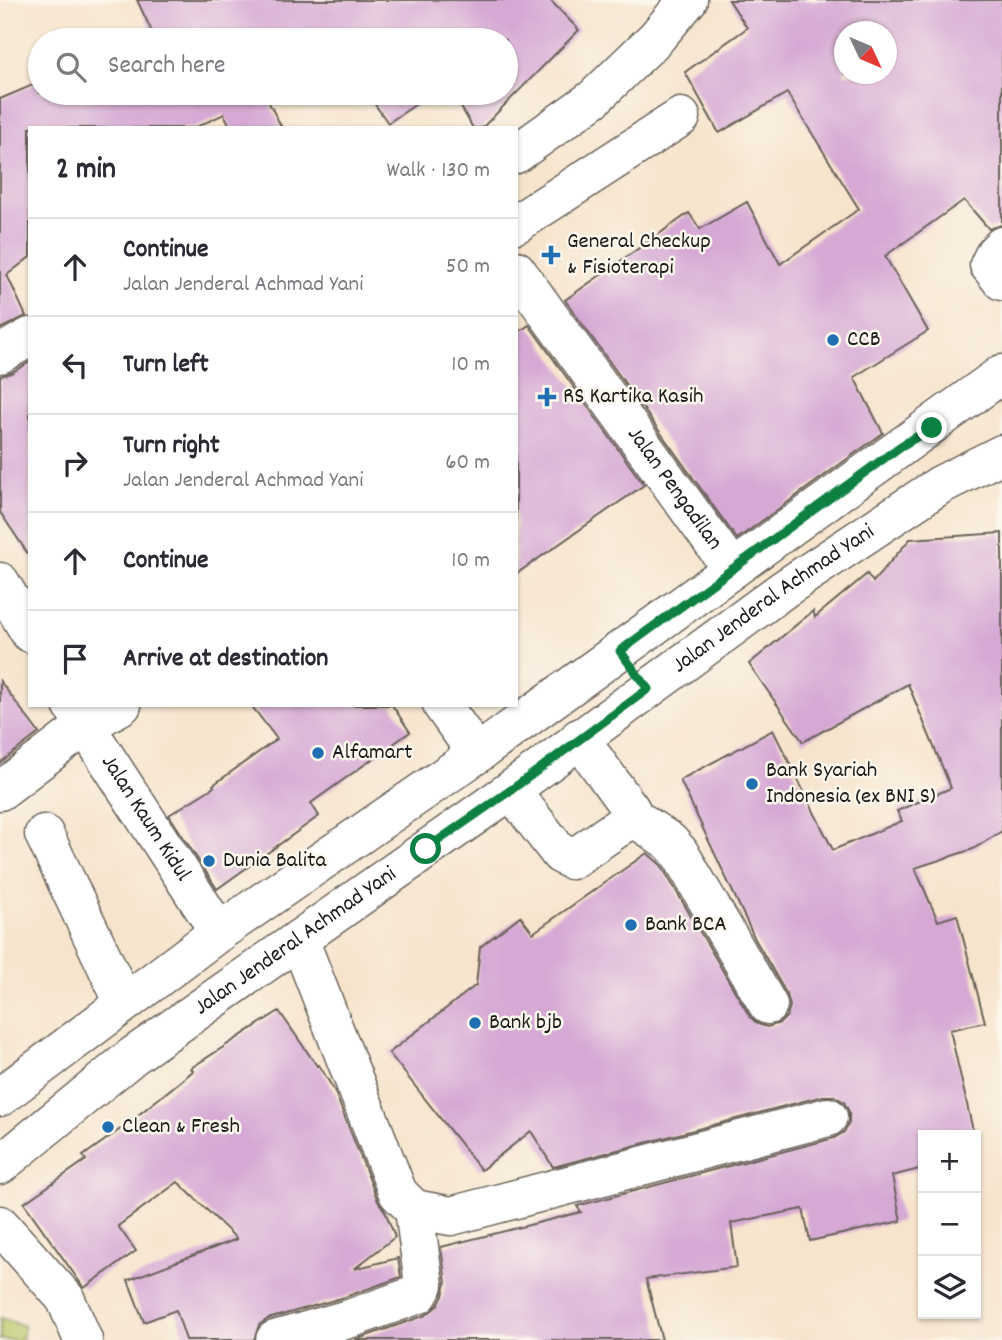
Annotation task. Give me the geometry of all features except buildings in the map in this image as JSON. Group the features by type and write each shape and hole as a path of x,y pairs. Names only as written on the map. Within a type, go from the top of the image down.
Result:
{"main road":[{"path":"518,152 593,99 655,39 688,0"},
{"path":"518,223 681,117"},
{"path":"1002,246 989,264 1002,281"},
{"name":"Jalan Pengadilan","path":"518,273 732,569"},
{"path":"0,354 28,338"},
{"path":"901,446 1002,374"},
{"path":"901,446 932,428 1002,400"},
{"path":"940,485 1002,428"},
{"name":"Jalan Jenderal Achmad Yani","path":"0,1097 219,932 477,754 901,446"},
{"path":"940,485 1002,454"},
{"name":"Jalan Jenderal Achmad Yani","path":"0,1165 133,1056 511,790 784,589 940,485"},
{"path":"0,582 28,630"},
{"path":"620,651 648,689"},
{"path":"0,791 78,716 114,707"},
{"path":"443,707 477,754"},
{"name":"Jalan Kaum Kidul","path":"78,716 219,932"},
{"path":"579,738 631,810 632,816 670,842 679,852 768,1005"},
{"path":"511,790 560,854 571,860 632,816"},
{"path":"44,834 124,1003"},
{"path":"299,939 398,1194 414,1209 451,1216 828,1117"},
{"path":"275,1340 352,1318 419,1294 424,1285 414,1209"},
{"path":"0,1225 65,1298 83,1340"}],"green space":[{"path":"0,1318 24,1326 22,1340 0,1340"}],"place":[{"name":"General Checkup & Fisioterapi","path":"551,255"},
{"name":"CCB","path":"833,340"},
{"name":"RS Kartika Kasih","path":"547,397"},
{"name":"Alfamart","path":"318,753"},
{"name":"Bank Syariah Indonesia (ex BNI S)","path":"752,784"},
{"name":"Dunia Balita","path":"209,861"},
{"name":"Bank BCA","path":"631,925"},
{"name":"Bank bjb","path":"475,1023"},
{"name":"Clean & Fresh","path":"108,1127"}],"route":[{"path":"426,849 648,689 620,651 901,446 932,428"}]}
